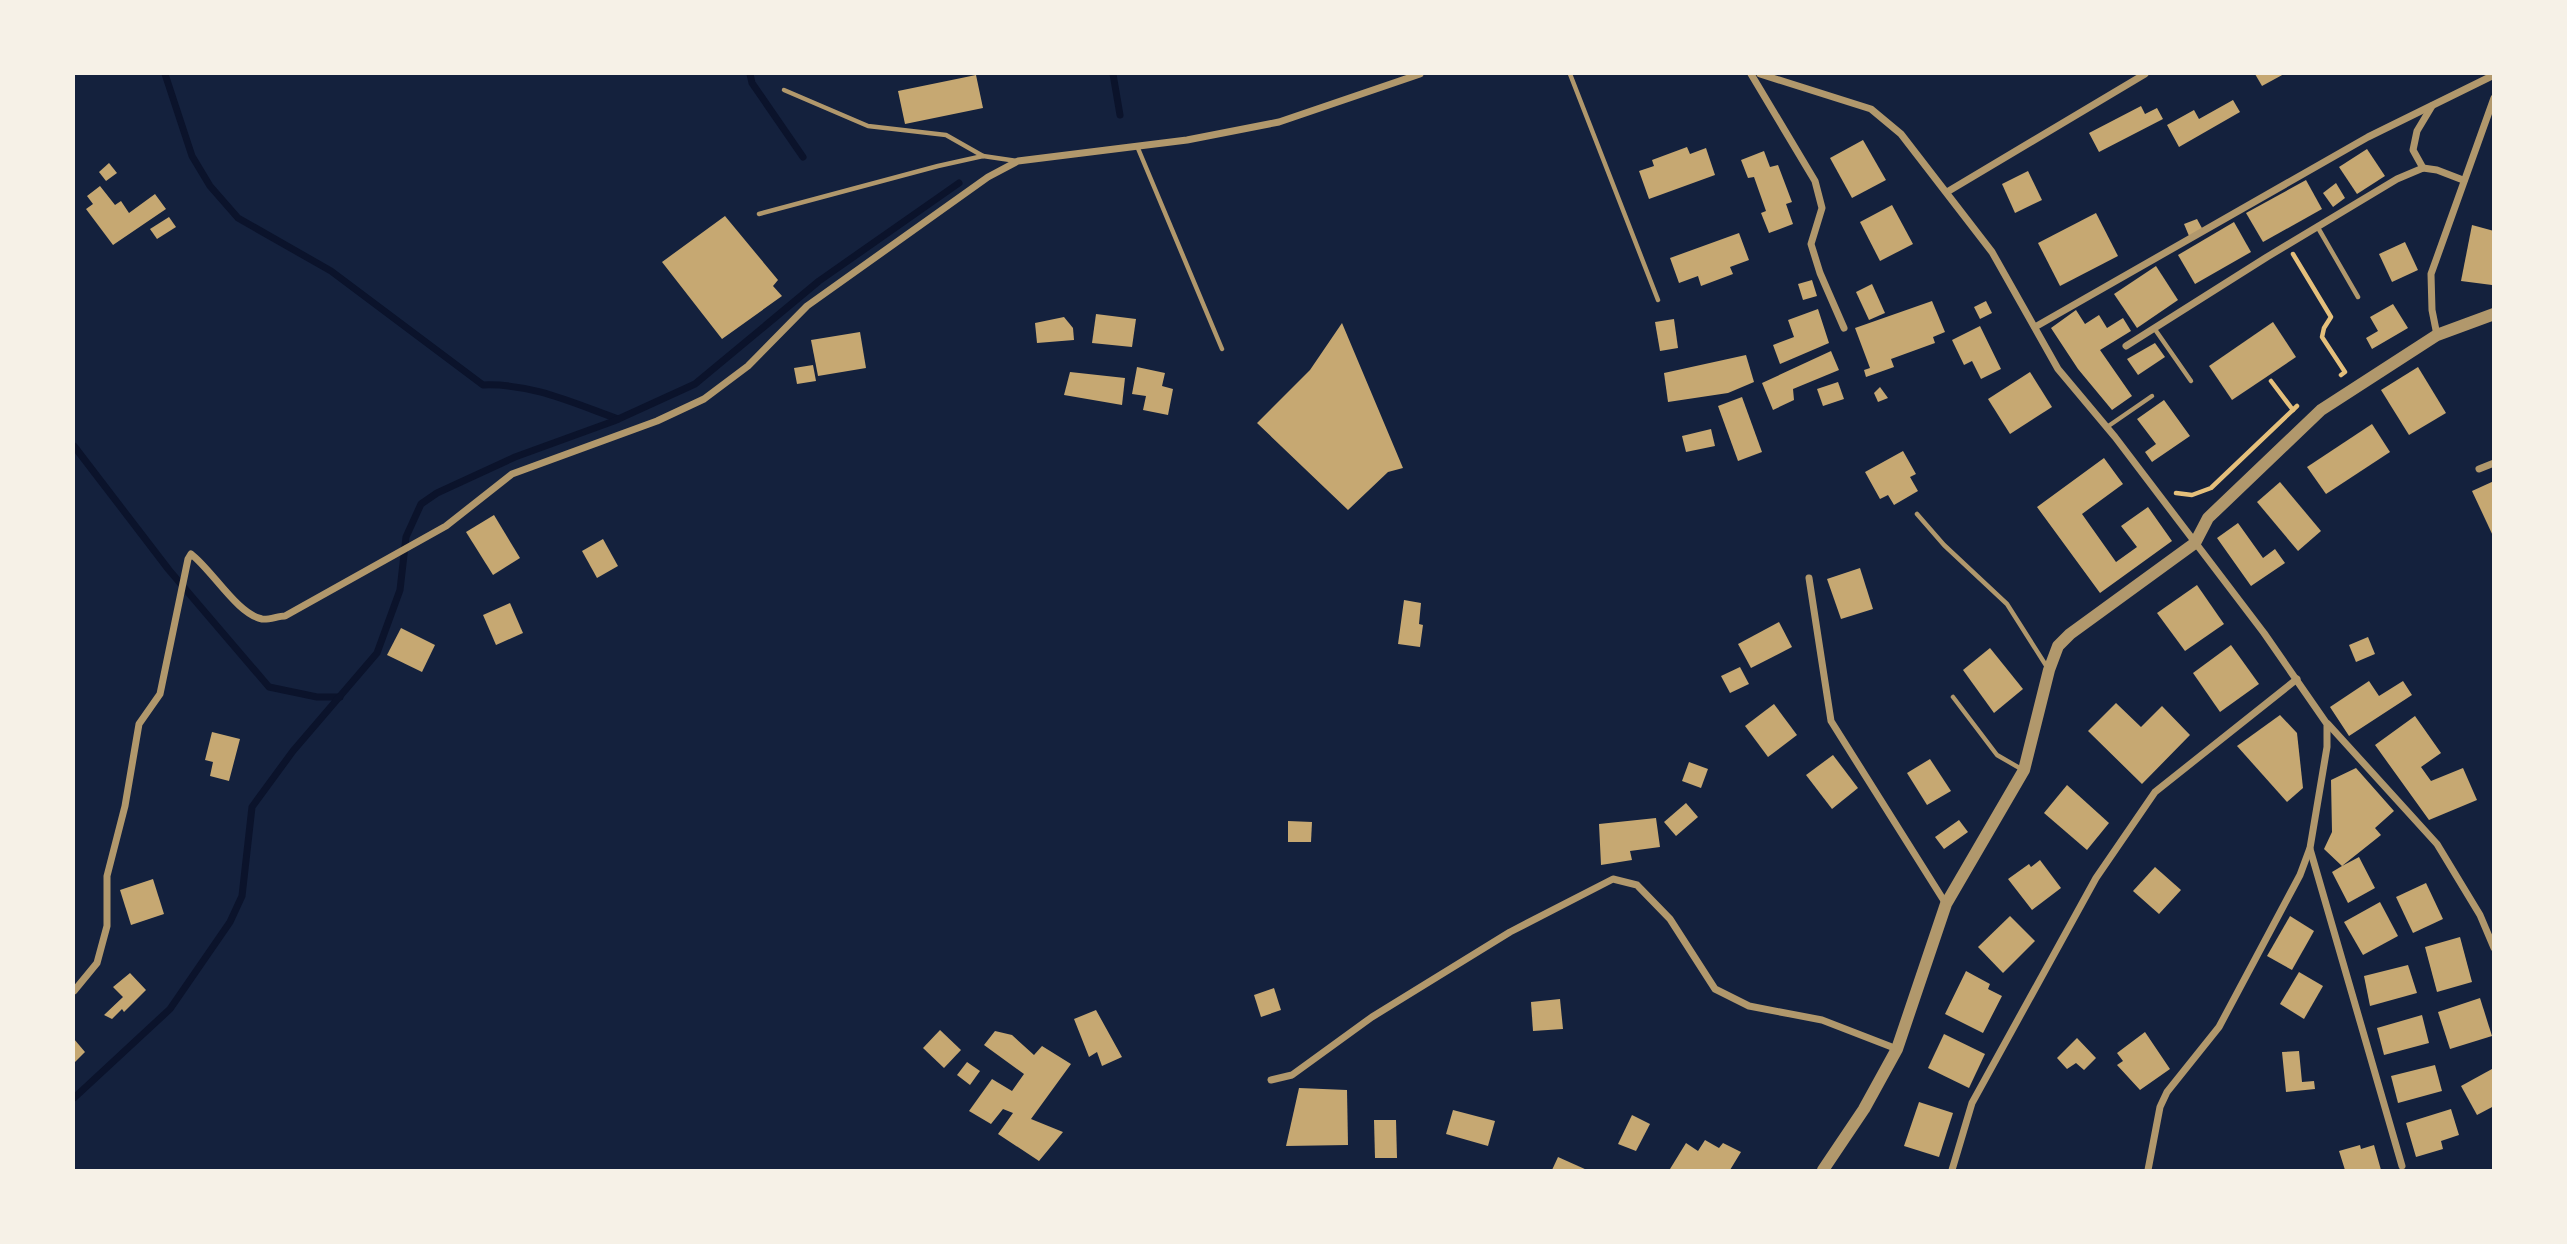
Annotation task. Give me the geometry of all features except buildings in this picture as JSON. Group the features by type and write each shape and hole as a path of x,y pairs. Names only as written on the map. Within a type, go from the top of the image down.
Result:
{"street":[{"path":"74,991 97,963 101,951 107,926 107,876 125,806 139,724 160,694 191,554 206,565 239,607 262,619 285,616 446,526 512,474 657,421 704,400 748,366 807,306 988,177 1018,161 1187,140 1279,122 1420,74"},
{"path":"1751,74 1815,181 1822,208 1811,244 1820,274 1844,328"},
{"path":"1760,74 1871,109 1901,134 1992,252 2058,369 2107,427 2195,543 2297,679 2327,724 2437,845 2480,915 2494,948"},
{"path":"1947,192 2145,74"},
{"path":"2035,327 2368,136 2494,75"},
{"path":"2437,335 2432,310 2431,274 2494,98"},
{"path":"2423,168 2413,150 2417,131 2432,105"},
{"path":"2126,346 2397,179 2423,168 2437,170 2463,180"},
{"path":"1824,1171 1864,1109 1897,1049 1946,904 2024,771 2049,670 2058,646 2070,634 2195,543 2207,518 2321,410 2437,335 2494,314"},
{"path":"2479,468 2494,463"},
{"path":"1809,578 1831,721 1946,904"},
{"path":"1952,1171 1972,1102 2096,878 2155,793 2297,679"},
{"path":"2148,1171 2160,1107 2167,1092 2219,1027 2301,875 2310,848 2327,747 2327,724"},
{"path":"2310,848 2402,1166"},
{"path":"1272,1080 1292,1075 1372,1017 1510,932 1612,879 1636,886 1670,919 1716,989 1749,1006 1822,1020 1897,1049"}],"lane":[{"path":"1570,74 1658,300"},
{"path":"784,90 869,126 946,135 984,156 1018,161"},
{"path":"1137,146 1222,349"},
{"path":"759,214 984,156"},
{"path":"2317,226 2358,297"},
{"path":"2154,328 2191,381"},
{"path":"2107,427 2152,396"},
{"path":"1917,514 1944,545 2007,604 2049,670"},
{"path":"1953,697 1997,755 2024,771"}],"path":[{"path":"2287,245 2331,317 2322,337 2345,372 2334,380"},
{"path":"2271,381 2293,410"},
{"path":"2172,491 2192,495 2210,488 2302,402"}],"waterway":[{"path":"165,74 192,156 210,186 238,218 331,271 483,385 535,391 618,419"},
{"path":"750,74 752,83 803,157"},
{"path":"1113,74 1120,115"},
{"path":"74,1098 170,1009 230,922 242,896 252,807 293,751 377,653 400,590 406,537 421,504 437,493 515,457 614,421 695,384 819,281 959,183"},
{"path":"74,446 169,570 269,687 317,697 340,697"}]}
